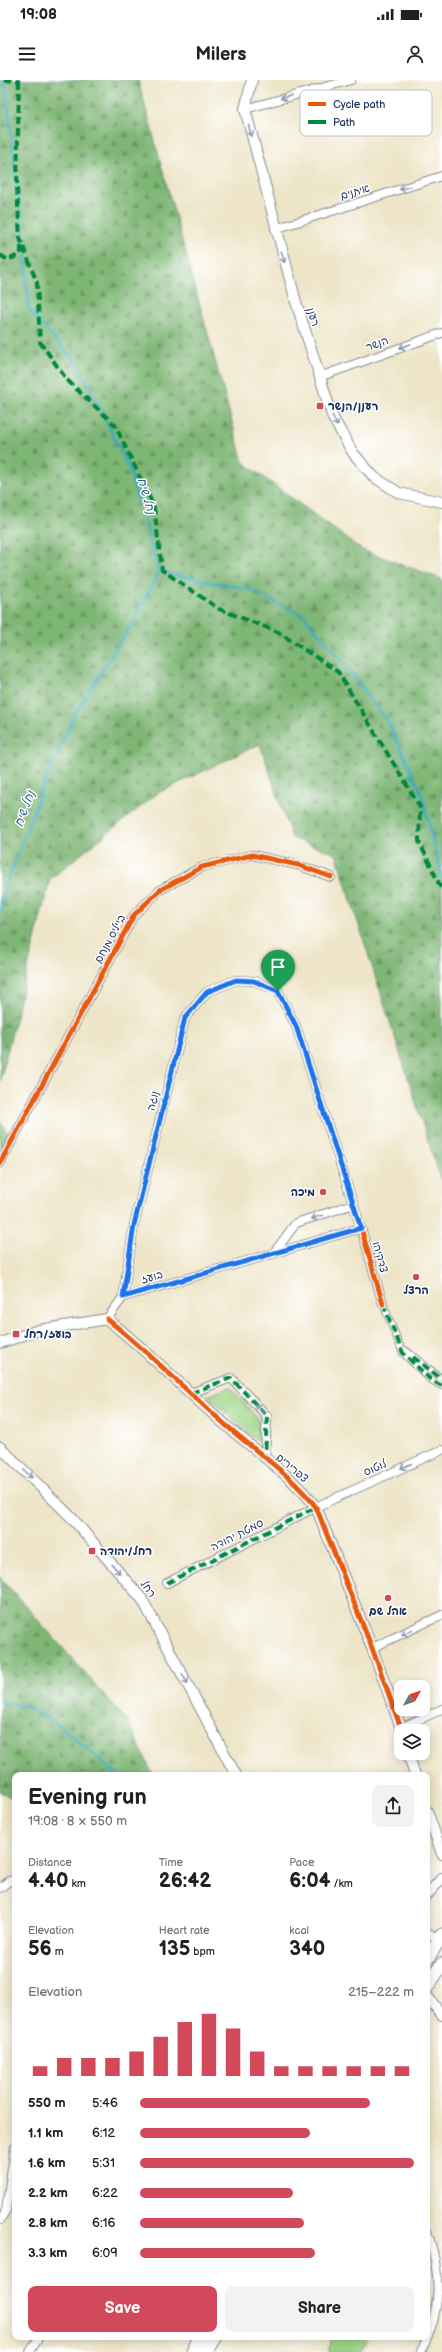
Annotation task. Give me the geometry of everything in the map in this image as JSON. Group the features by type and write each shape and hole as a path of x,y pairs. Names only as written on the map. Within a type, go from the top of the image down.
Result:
{"main road":[{"path":"430,1954 441,1937"},
{"path":"430,1982 442,1964"},
{"path":"193,2352 199,2340"},
{"path":"206,2352 212,2340"}],"street":[{"name":"רענן","path":"252,80 245,109 275,229 333,418 353,453 374,477 398,493 442,502"},
{"path":"314,90 351,80"},
{"path":"245,109 300,94"},
{"name":"איתנים","path":"275,229 442,176"},
{"name":"הנשר","path":"319,376 442,333"},
{"name":"בייליס מנחם","path":"0,1163 134,915 160,890 202,867 252,855 298,866 331,877"},
{"name":"נוגה","path":"123,1297 134,1225 185,1018 207,992 236,980 254,981 278,991"},
{"name":"צדקיהו","path":"278,991 296,1026 354,1204 383,1304 400,1345 408,1358 431,1380 442,1386"},
{"path":"273,1254 296,1223 354,1204"},
{"name":"בועז","path":"123,1297 361,1228"},
{"path":"0,1343 39,1330 107,1319 123,1297"},
{"name":"צפרירים","path":"107,1319 265,1458 301,1487 316,1506 372,1648 399,1724"},
{"path":"400,1345 442,1379"},
{"path":"191,1393 231,1378 267,1416 265,1458"},
{"name":"רחל","path":"0,1447 71,1517 142,1600 234,1772"},
{"name":"לוטוס","path":"316,1506 442,1450"},
{"name":"סמטת יהודה","path":"167,1583 316,1506"},
{"path":"372,1648 442,1615"},
{"path":"413,1724 442,1709"},
{"path":"410,1760 414,1772"},
{"path":"430,1820 442,1854"},
{"path":"430,1892 442,1878"},
{"path":"0,1888 12,1880"},
{"path":"430,1893 442,1889"},
{"path":"430,1934 441,1937"},
{"path":"430,2000 442,2015"},
{"path":"0,2220 6,2210 12,2168"},
{"path":"430,2238 435,2250 442,2281 439,2308 430,2330"},
{"path":"30,2352 37,2340"},
{"path":"421,2352 426,2340"}],"green space":[{"path":"0,80 138,80 243,462 362,550 442,579 442,1184 336,854 292,838 260,744 158,793 50,879 0,1081"},
{"path":"0,1122 9,1135 0,1147"},
{"path":"230,1387 259,1420 257,1441 208,1396"},
{"path":"0,1577 129,1723 152,1772 12,1772 12,1798 0,1792"},
{"path":"330,2340 367,2340 361,2352 329,2352"}],"waterway":[{"name":"נחל שיח","path":"0,911 6,885 44,783 75,714 135,618 159,572 129,468 79,366 29,310 25,256 5,80"},
{"path":"159,572 249,589 304,616 344,663 389,724 422,795 442,879"},
{"path":"0,1701 26,1707 54,1721 114,1772"}],"marked path":[{"path":"4,80 19,81"},
{"path":"19,80 17,188 20,238 37,283 40,342 67,380 115,425 154,507 162,570 219,609 278,632 338,672 420,807 419,841 442,890"},
{"path":"0,255 8,260 21,254 21,246"},
{"path":"383,1304 403,1353 431,1380 442,1386"},
{"path":"413,1357 442,1379"},
{"path":"191,1393 231,1378 267,1416 265,1458"},
{"path":"167,1583 316,1507"}],"cycle path":[{"path":"0,1163 134,915 160,890 202,867 252,855 298,865 331,877"},
{"path":"123,1297 134,1225 185,1018 207,992 236,980 254,981 278,991 296,1026 361,1228 383,1304"},
{"path":"107,1319 138,1345 228,1427 286,1475 316,1507 372,1648 399,1724"}],"place":[{"name":"רענן/הנשר","path":"320,406"},
{"name":"מיכה","path":"323,1192"},
{"name":"הרצל","path":"416,1277"},
{"name":"בועז/רחל","path":"16,1334"},
{"name":"רחל/יהודה","path":"92,1551"},
{"name":"אהל שם","path":"388,1598"}],"route":[{"path":"236,980 254,981 278,991 296,1026 361,1228 123,1297 134,1225 185,1018 207,992 236,980"}]}
